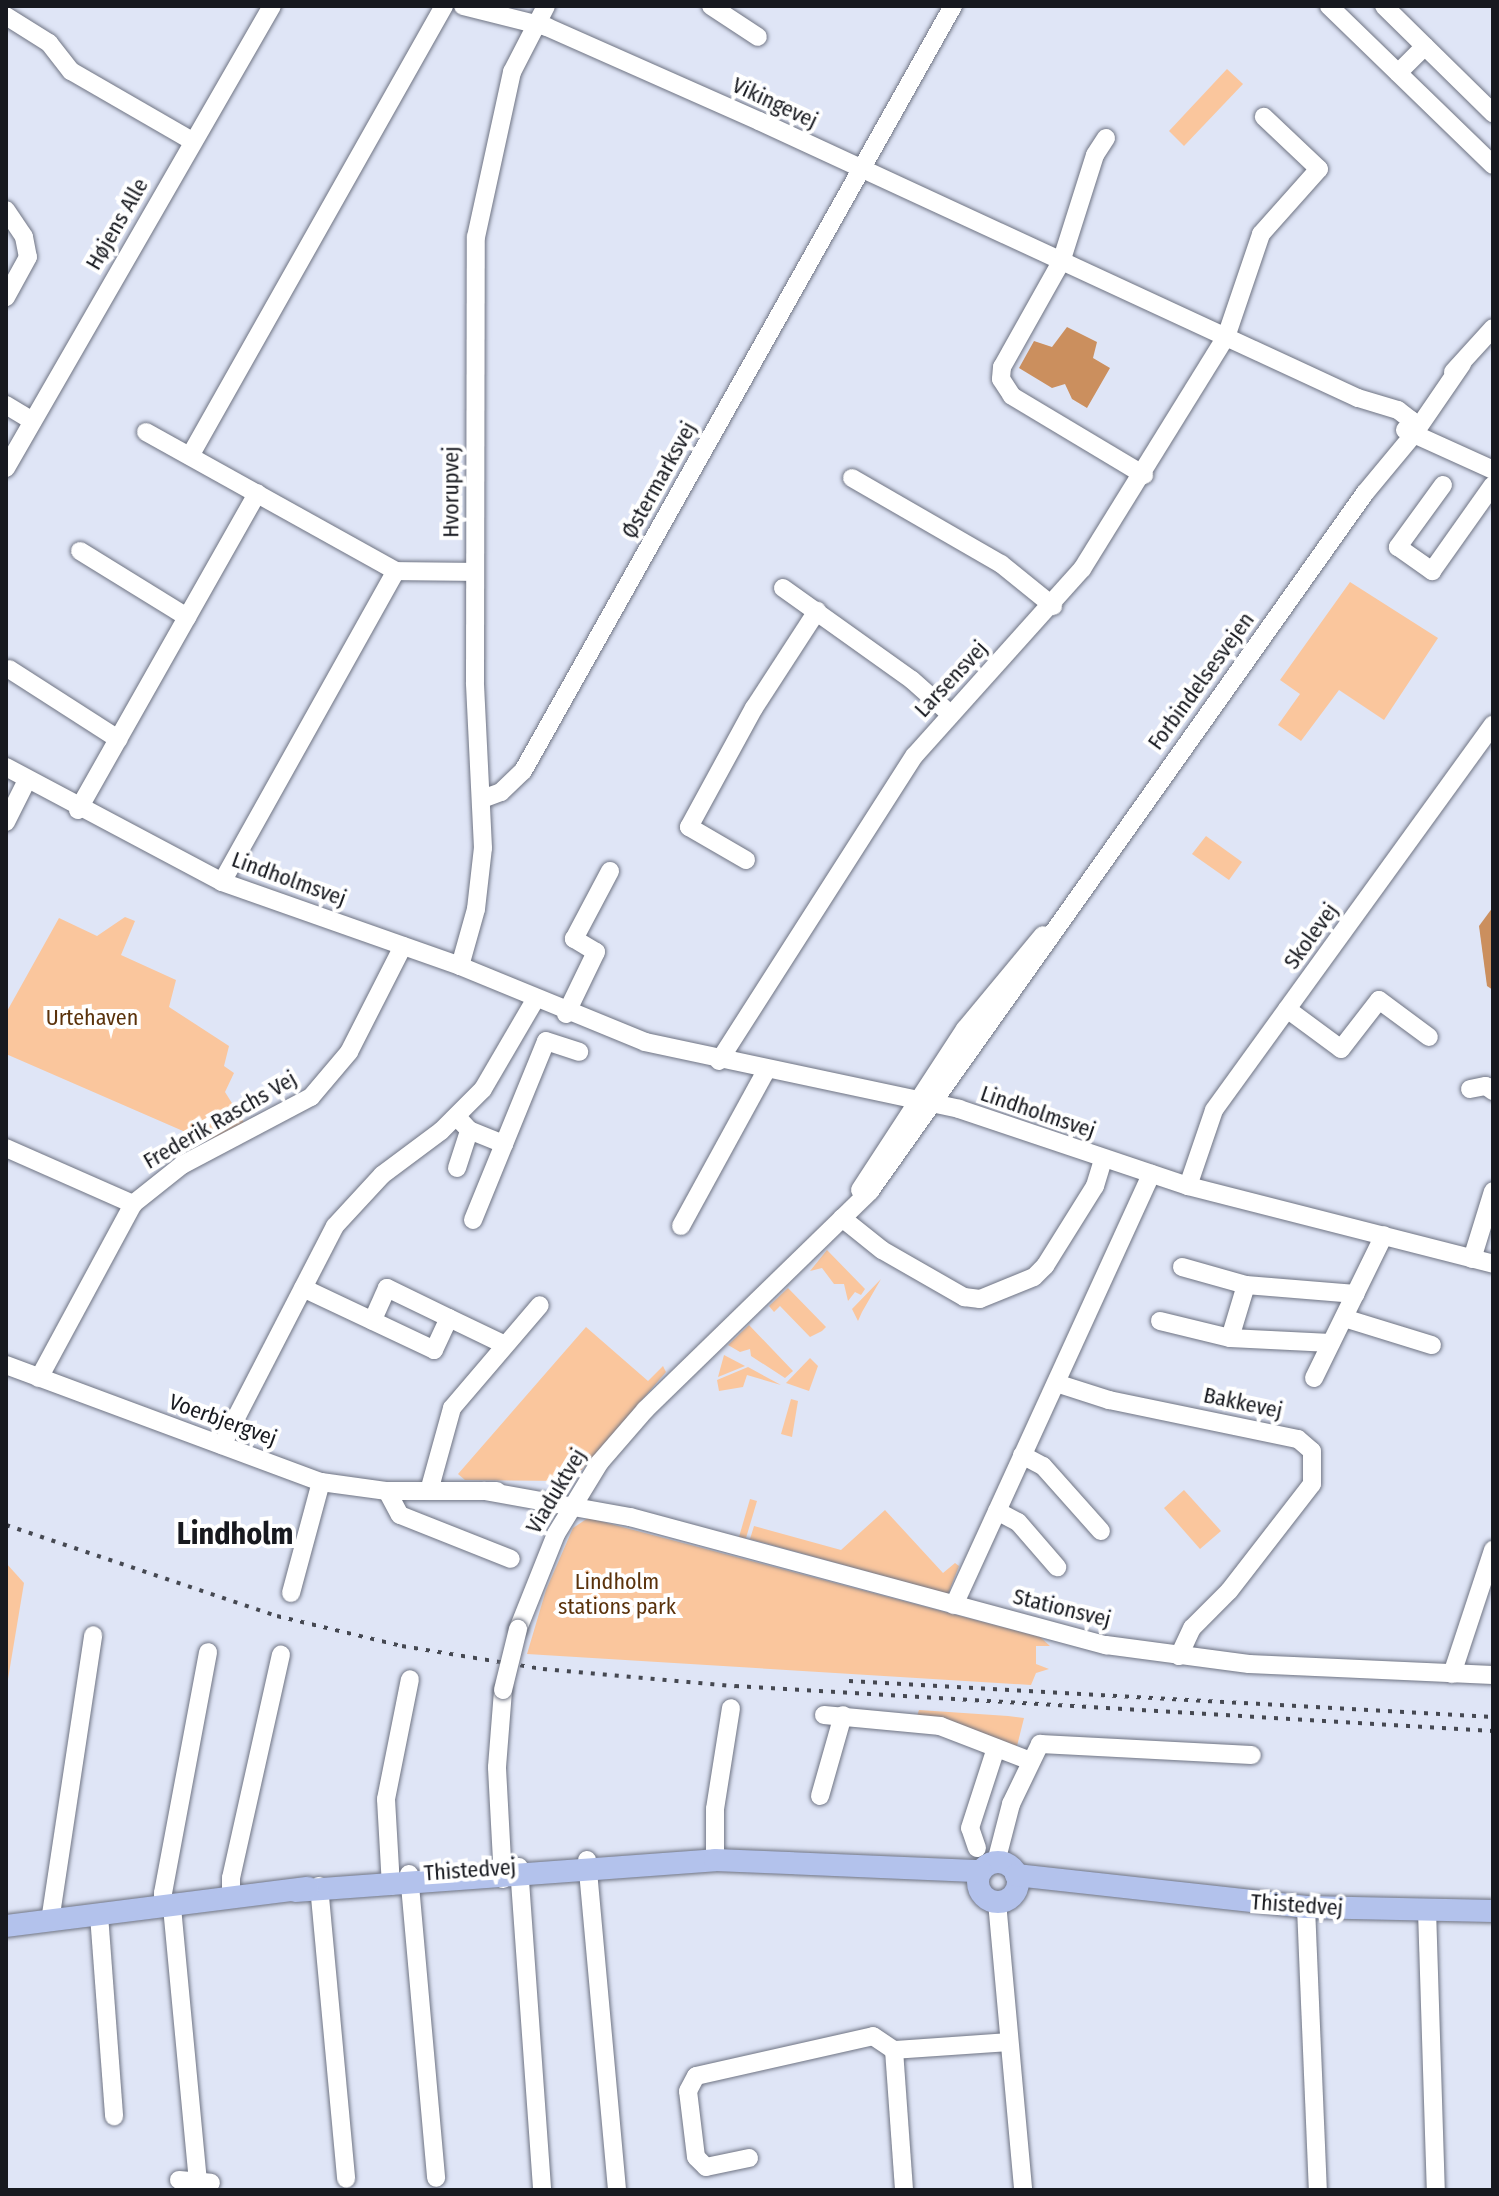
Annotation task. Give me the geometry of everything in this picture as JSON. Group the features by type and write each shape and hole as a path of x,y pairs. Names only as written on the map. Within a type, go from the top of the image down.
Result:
{"main road":[{"name":"Thistedvej","path":"6,1926 400,1880 715,1860 902,1870 997,1882 1101,1888 1306,1907 1493,1911"}],"street":[{"name":"Højens Alle","path":"6,468 272,6"},
{"path":"190,456 444,6"},
{"name":"Vikingevej","path":"463,6 533,24 861,169 1363,400 1410,428"},
{"name":"Hvorupvej","path":"460,966 481,880 482,799 474,572 476,237 512,72 533,24 546,6"},
{"path":"711,6 758,37"},
{"name":"Østermarksvej","path":"482,799 501,792 523,771 953,6"},
{"path":"1329,6 1493,165"},
{"path":"1384,6 1493,113"},
{"path":"6,16 49,43 71,71 192,141"},
{"path":"1398,73 1425,46"},
{"path":"1226,337 1261,234 1319,169 1264,117"},
{"path":"1106,138 1095,155 1061,262 1002,367 1001,379 1012,396 1144,475"},
{"path":"6,210 24,237 28,257 6,297"},
{"name":"Forbindelsesvejen","path":"934,1104 1064,913 1410,428 1493,328"},
{"name":"Larsensvej","path":"719,1061 915,755 949,713 1053,606 1144,475 1226,337"},
{"path":"6,405 33,421"},
{"path":"1410,428 1493,470"},
{"path":"146,432 396,571 474,572"},
{"path":"852,478 1001,564 1053,606"},
{"path":"1443,485 1398,547 1432,571 1493,485"},
{"path":"78,810 257,493"},
{"path":"80,551 187,617"},
{"path":"222,882 396,571"},
{"path":"783,588 949,713"},
{"path":"746,860 689,827 754,708 817,611"},
{"path":"9,669 118,739"},
{"name":"Skolevej","path":"1188,1186 1214,1110 1493,724"},
{"name":"Lindholmsvej","path":"6,767 78,810 222,882 460,966 566,1014 719,1061 916,1099 1188,1186 1493,1264"},
{"path":"6,822 27,780"},
{"path":"566,1014 596,952 574,939 610,871"},
{"name":"Forbindelsesvejen","path":"916,1099 985,1001 1064,913"},
{"name":"Frederik Raschs Vej","path":"39,1378 133,1204 182,1165 311,1097 349,1052 403,946"},
{"path":"222,1445 335,1226 360,1196 463,1123 504,1061 535,1000"},
{"path":"1287,1009 1341,1049 1379,1000 1429,1037"},
{"path":"473,1220 546,1041 579,1052"},
{"path":"681,1226 767,1069"},
{"path":"1470,1089 1486,1086 1493,1091"},
{"name":"Viaduktvej","path":"842,1218 916,1099"},
{"name":"Viaduktvej","path":"542,2189 511,1873 497,1767 503,1690 518,1629 546,1555 575,1500 645,1410 870,1191 934,1104"},
{"path":"463,1123 504,1144"},
{"path":"457,1168 463,1123"},
{"path":"6,1148 133,1204"},
{"path":"842,1218 882,1250 964,1297 980,1299 1034,1277 1045,1266 1095,1186 1103,1160"},
{"path":"954,1605 1151,1174"},
{"path":"1472,1259 1493,1191"},
{"path":"1314,1378 1384,1235"},
{"path":"1182,1267 1246,1285 1356,1294"},
{"path":"1230,1338 1246,1285"},
{"path":"303,1288 434,1350 449,1318"},
{"path":"372,1321 387,1288 505,1345"},
{"path":"429,1491 452,1408 540,1305"},
{"path":"1344,1318 1432,1345"},
{"path":"1160,1321 1230,1338 1331,1343"},
{"name":"Voerbjergvej","path":"6,1365 321,1482 387,1491 485,1491 575,1500"},
{"name":"Bakkevej","path":"1056,1383 1109,1400 1298,1439 1312,1451 1312,1484 1229,1591 1192,1628 1179,1656"},
{"path":"1022,1455 1043,1466 1101,1531"},
{"path":"291,1593 321,1482"},
{"path":"387,1491 400,1515 511,1559"},
{"name":"Stationsvej","path":"575,1500 1106,1645 1179,1656 1493,1675"},
{"path":"997,1511 1018,1522 1057,1567"},
{"path":"1452,1674 1493,1550"},
{"path":"50,1921 93,1635"},
{"path":"196,2182 168,1907 163,1893 208,1652"},
{"path":"231,1898 231,1878 281,1655"},
{"path":"410,1679 386,1799 400,1880 436,2178"},
{"path":"715,1860 715,1809 731,1708"},
{"path":"820,1796 834,1715 940,1726 1028,1760"},
{"path":"1023,2190 1008,2042 997,1882 1002,1829 1028,1760 1040,1744 1252,1755"},
{"path":"977,1848 970,1828 996,1748"},
{"path":"587,1866 617,2190"},
{"path":"319,1888 346,2179"},
{"path":"1306,1907 1318,2190"},
{"path":"1427,1910 1436,2190"},
{"path":"99,1915 114,2116"},
{"path":"749,2158 706,2167 696,2157 688,2091 696,2076 873,2036 894,2050 1008,2042"},
{"path":"894,2050 904,2190"}],"green space":[{"path":"1227,69 1243,84 1184,146 1169,131"},
{"path":"1350,582 1438,638 1384,720 1339,690 1301,741 1278,725 1300,694 1280,680"},
{"path":"1206,836 1242,862 1229,880 1192,854"},
{"name":"Urtehaven","path":"125,917 135,921 121,955 176,980 169,1007 229,1046 224,1066 234,1073 225,1092 245,1124 206,1141 6,1054 6,1013 59,918 97,936"},
{"path":"827,1250 865,1289 861,1295 855,1292 848,1301 844,1284 834,1284 822,1268 810,1271"},
{"path":"881,1279 862,1312 858,1321 852,1309"},
{"path":"788,1288 826,1327 822,1331 810,1337 780,1306 774,1312 769,1306"},
{"path":"749,1325 793,1371 785,1378 751,1356 750,1349 740,1352 728,1345"},
{"path":"586,1327 648,1381 663,1366 666,1372 572,1481 465,1480 458,1474"},
{"path":"724,1355 745,1366 718,1377"},
{"path":"810,1358 818,1366 809,1391 786,1383"},
{"path":"748,1367 781,1385 747,1375 743,1387 719,1391 717,1380"},
{"path":"791,1399 798,1401 792,1437 781,1434"},
{"path":"1184,1490 1221,1531 1200,1549 1164,1508"},
{"path":"750,1499 757,1501 746,1538 739,1537"},
{"path":"885,1510 943,1573 955,1563 959,1566 948,1594 750,1539 754,1526 841,1550"},
{"name":"Lindholm stations park","path":"588,1518 1040,1637 1050,1646 1036,1646 1036,1664 1049,1669 1036,1673 1031,1685 527,1654 546,1590 573,1528"},
{"path":"6,1563 24,1583 6,1691"},
{"path":"919,1710 1024,1718 1017,1746 917,1716"}],"shaded area":[{"path":"1067,327 1097,342 1093,358 1110,368 1087,408 1072,399 1065,384 1052,388 1019,368 1034,341 1052,347"},
{"path":"1493,907 1493,990 1487,986 1479,926"}],"railway":[{"path":"6,1525 277,1616 402,1646 543,1669 735,1686 1493,1731"},
{"path":"849,1681 1493,1717"}],"district":[{"name":"Lindholm","path":"235,1534"}]}
